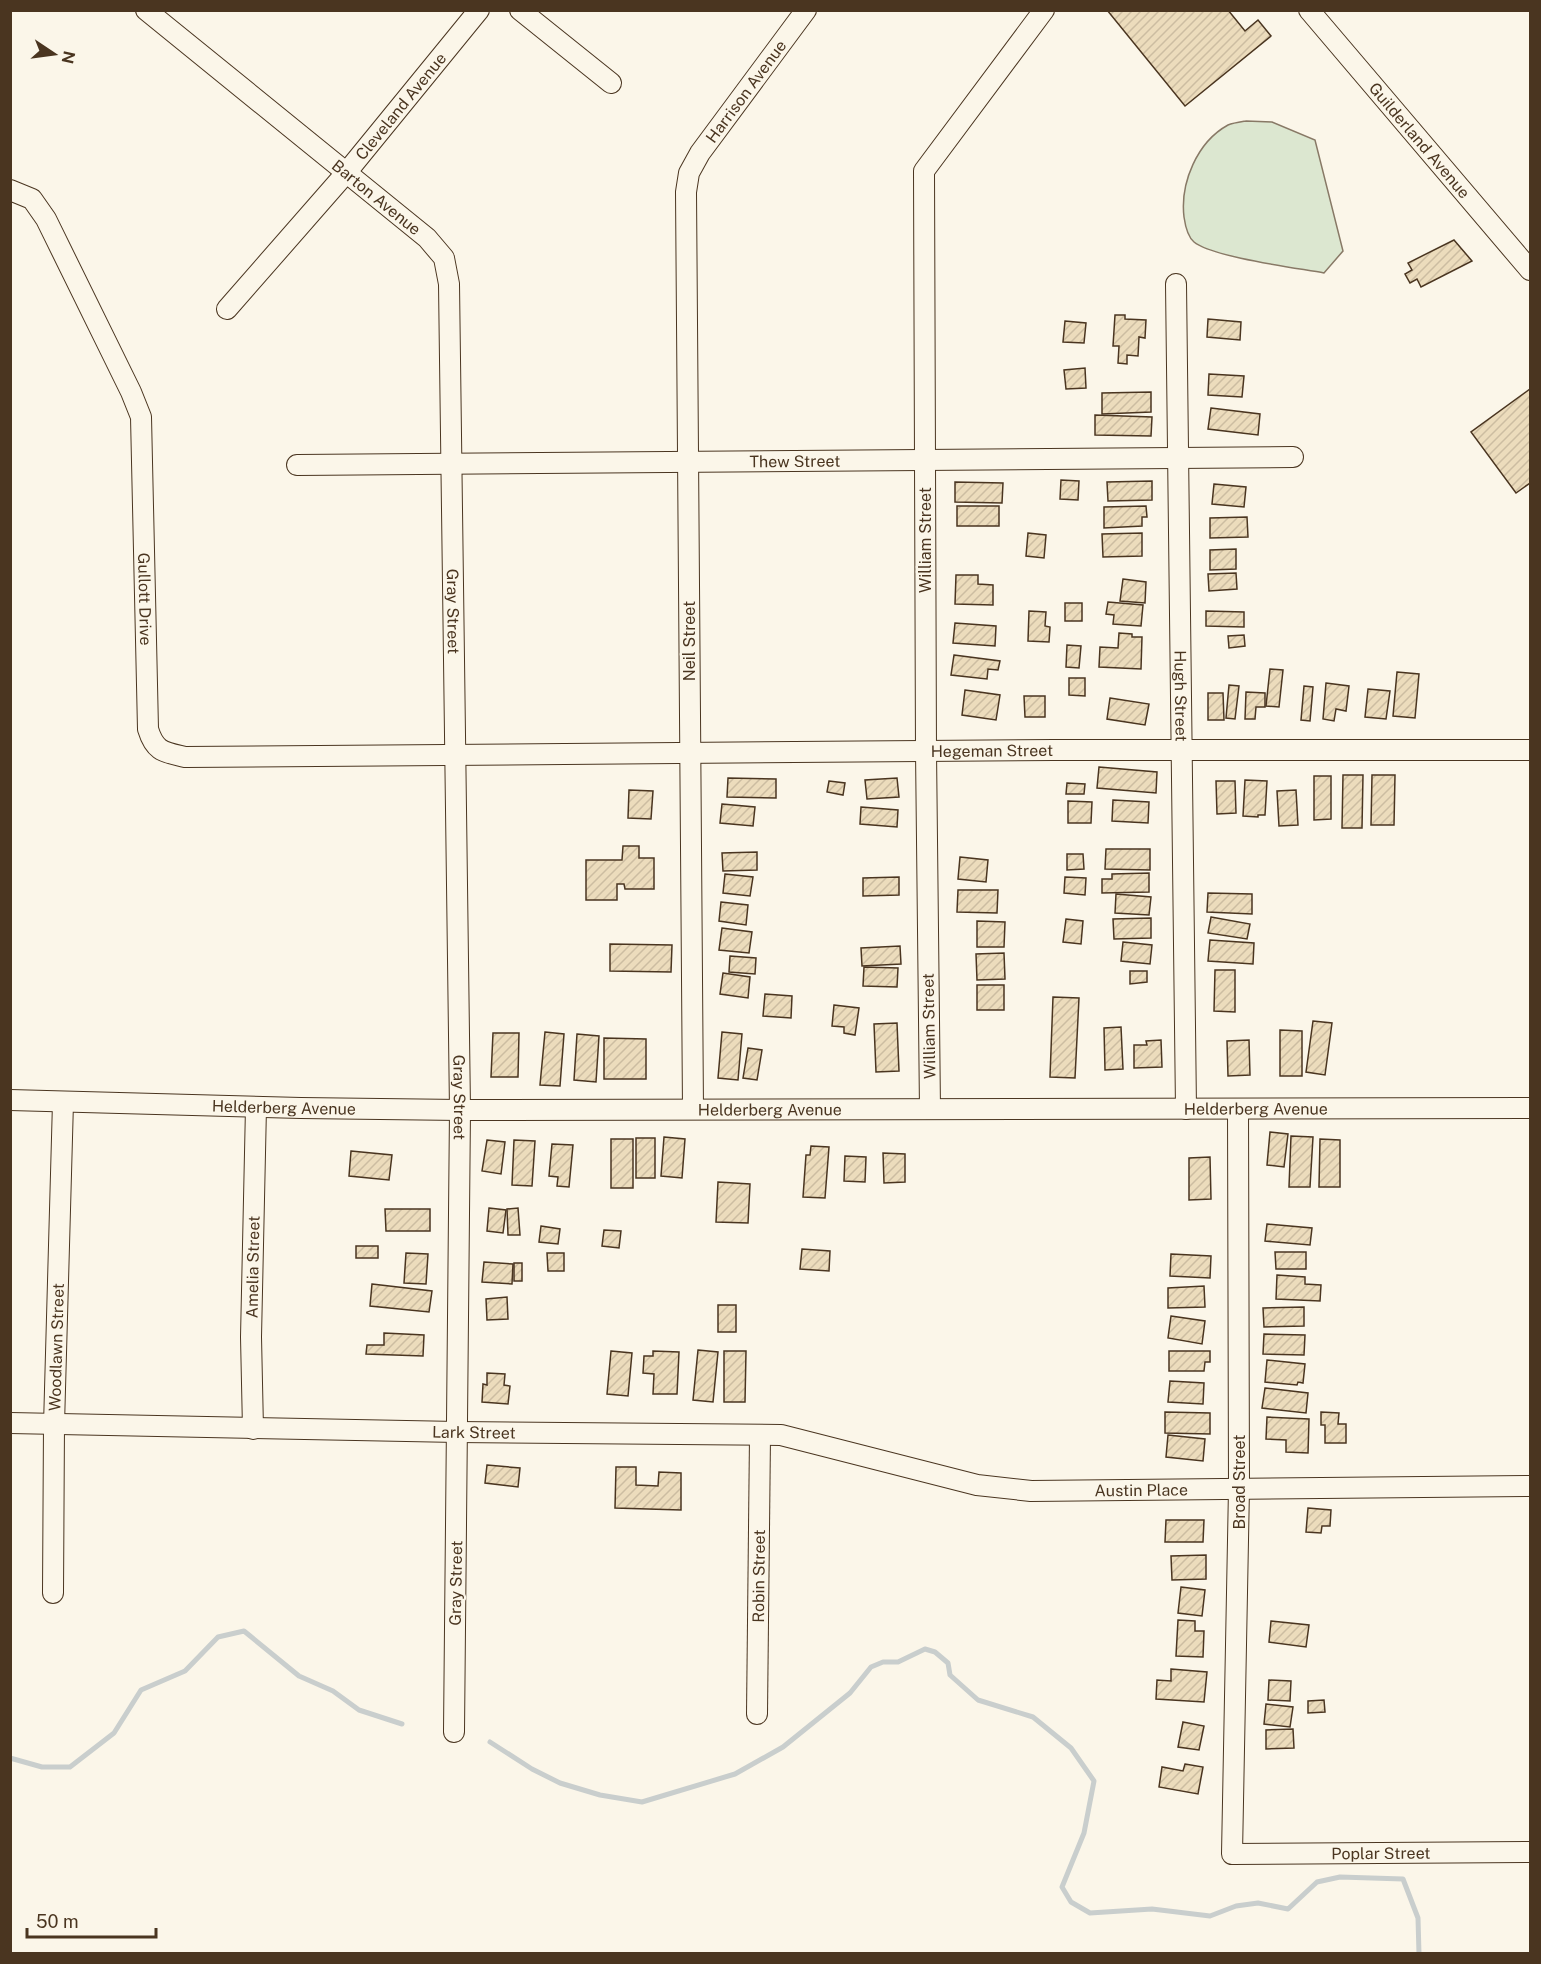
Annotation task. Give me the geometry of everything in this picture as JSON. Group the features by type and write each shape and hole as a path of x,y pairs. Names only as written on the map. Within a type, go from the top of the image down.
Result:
{"street":[{"name":"Barton Avenue","path":"146,10 427,238 444,258 449,284 452,463"},
{"name":"Cleveland Avenue","path":"227,309 346,173 479,10"},
{"path":"520,10 611,83"},
{"name":"Harrison Avenue","path":"689,173 707,143 806,10"},
{"name":"William Street","path":"930,1109 924,171 1044,10"},
{"name":"Guilderland Avenue","path":"1309,10 1530,270"},
{"name":"Neil Street","path":"689,173 686,192 693,1109"},
{"name":"Gullott Drive","path":"10,190 32,199 46,219 141,417 148,729 152,743 166,752 185,757 455,755"},
{"name":"Hugh Street","path":"1176,284 1186,1109"},
{"name":"Thew Street","path":"297,465 1293,457"},
{"name":"Gray Street","path":"452,463 460,1110 454,1732"},
{"name":"Hegeman Street","path":"455,755 926,751 1530,750"},
{"name":"Helderberg Avenue","path":"10,1100 460,1110 1530,1108"},
{"name":"Woodlawn Street","path":"53,1593 54,1425 63,1102"},
{"name":"Amelia Street","path":"253,1429 251,1337 256,1107"},
{"name":"Broad Street","path":"1232,1854 1239,1488 1239,1109"},
{"name":"Lark Street","path":"10,1423 188,1428 760,1436"},
{"name":"Austin Place","path":"760,1436 781,1435 977,1485 1031,1491 1530,1486"},
{"name":"Robin Street","path":"757,1714 760,1436"},
{"name":"Poplar Street","path":"1232,1854 1530,1852"}],"green space":[{"path":"1246,121 1272,122 1315,140 1343,251 1324,273 1218,252 1194,242 1190,237 1184,220 1183,204 1188,177 1193,165 1207,142 1217,132 1228,125"}],"building":[{"path":"1107,10 1228,10 1245,31 1258,20 1271,36 1185,106"},
{"path":"1454,240 1472,261 1421,287 1417,279 1410,283 1405,274 1412,270 1408,263"},
{"path":"1115,315 1125,315 1125,319 1146,320 1145,338 1139,337 1138,356 1127,355 1127,364 1118,363 1119,346 1113,346"},
{"path":"1208,319 1241,322 1240,340 1207,337"},
{"path":"1065,321 1086,323 1084,343 1063,342"},
{"path":"1085,368 1086,388 1066,389 1064,370"},
{"path":"1209,374 1244,376 1242,397 1208,395"},
{"path":"1530,389 1530,483 1516,493 1471,432"},
{"path":"1151,392 1151,412 1102,414 1102,393"},
{"path":"1211,408 1260,414 1258,435 1208,429"},
{"path":"1095,415 1152,417 1151,436 1095,435"},
{"path":"1061,480 1079,481 1078,500 1060,499"},
{"path":"1152,481 1152,500 1108,501 1107,482"},
{"path":"955,482 1003,483 1002,503 955,502"},
{"path":"1214,484 1246,487 1244,507 1212,504"},
{"path":"957,506 999,506 999,526 957,526"},
{"path":"1146,506 1147,517 1142,517 1142,526 1104,528 1104,507"},
{"path":"1247,517 1248,537 1210,538 1210,518"},
{"path":"1028,533 1046,535 1044,558 1026,556"},
{"path":"1142,533 1142,556 1103,557 1102,534"},
{"path":"1236,549 1236,569 1210,570 1210,550"},
{"path":"1236,573 1237,589 1209,591 1208,574"},
{"path":"956,575 978,575 978,584 993,585 993,605 955,604"},
{"path":"1123,579 1146,582 1145,603 1120,601"},
{"path":"1108,602 1143,605 1141,626 1113,624 1114,615 1106,614"},
{"path":"1065,603 1082,603 1082,621 1065,621"},
{"path":"1029,611 1046,612 1045,626 1050,627 1049,642 1028,641"},
{"path":"1206,611 1244,612 1244,627 1206,626"},
{"path":"955,623 996,626 995,646 953,643"},
{"path":"1119,633 1142,637 1141,669 1099,667 1100,647 1118,648"},
{"path":"1244,635 1245,646 1229,648 1228,636"},
{"path":"1067,645 1081,646 1079,668 1066,667"},
{"path":"954,655 1000,661 998,670 988,669 987,679 951,675"},
{"path":"1270,669 1283,670 1279,707 1266,706"},
{"path":"1397,672 1419,674 1415,718 1393,716"},
{"path":"1069,678 1085,678 1085,696 1069,695"},
{"path":"1326,683 1349,686 1346,711 1336,709 1334,721 1323,719"},
{"path":"1229,685 1239,686 1235,719 1226,718"},
{"path":"1304,686 1313,687 1310,721 1301,720"},
{"path":"1368,689 1390,691 1386,719 1365,717"},
{"path":"965,690 1000,695 996,720 962,715"},
{"path":"1246,692 1265,693 1265,707 1256,707 1255,719 1245,719"},
{"path":"1208,693 1223,693 1224,720 1208,720"},
{"path":"1024,696 1045,696 1045,717 1025,717"},
{"path":"1110,698 1149,704 1145,725 1107,719"},
{"path":"1099,767 1157,772 1156,793 1097,788"},
{"path":"1343,775 1363,775 1362,828 1342,828"},
{"path":"1372,775 1395,775 1394,825 1371,825"},
{"path":"1314,776 1331,776 1331,819 1314,820"},
{"path":"728,778 776,779 776,798 727,797"},
{"path":"897,778 899,797 867,799 865,780"},
{"path":"1245,780 1267,781 1265,815 1243,816"},
{"path":"829,781 845,783 843,795 827,792"},
{"path":"1216,781 1235,781 1236,813 1217,814"},
{"path":"1067,783 1085,784 1084,794 1066,794"},
{"path":"629,790 653,791 651,819 628,818"},
{"path":"1296,790 1298,825 1279,826 1277,791"},
{"path":"1113,800 1149,802 1148,823 1112,821"},
{"path":"1068,801 1092,802 1091,823 1068,823"},
{"path":"722,804 755,807 753,826 720,823"},
{"path":"861,807 898,810 897,827 860,824"},
{"path":"623,846 639,846 639,858 654,858 654,889 625,889 624,884 617,884 617,900 586,900 586,860 622,860"},
{"path":"1106,849 1150,849 1150,870 1105,869"},
{"path":"757,852 757,870 723,871 722,853"},
{"path":"1067,854 1083,854 1084,869 1067,870"},
{"path":"960,857 988,860 986,882 958,879"},
{"path":"1149,873 1149,892 1102,893 1102,879 1112,879 1112,874"},
{"path":"725,874 753,877 750,896 723,893"},
{"path":"899,877 899,895 863,896 863,878"},
{"path":"1065,877 1086,878 1085,895 1064,893"},
{"path":"958,890 998,890 997,913 957,912"},
{"path":"1208,893 1252,894 1252,914 1207,912"},
{"path":"1116,894 1151,897 1149,915 1115,913"},
{"path":"721,902 748,905 746,925 719,921"},
{"path":"1211,917 1250,924 1247,939 1208,933"},
{"path":"1151,918 1151,938 1114,939 1113,919"},
{"path":"1066,919 1083,921 1081,944 1063,942"},
{"path":"977,921 1005,922 1004,947 977,947"},
{"path":"722,928 752,932 749,953 719,950"},
{"path":"1210,940 1254,943 1253,964 1208,961"},
{"path":"1123,942 1152,945 1150,964 1121,961"},
{"path":"610,944 672,945 671,972 610,971"},
{"path":"900,946 901,964 862,966 861,948"},
{"path":"1004,953 1005,979 977,980 976,954"},
{"path":"730,956 756,958 755,974 729,972"},
{"path":"864,967 898,968 897,987 863,986"},
{"path":"1215,970 1235,970 1235,1012 1214,1011"},
{"path":"1130,971 1147,971 1147,982 1130,984"},
{"path":"723,973 750,977 748,998 720,994"},
{"path":"977,985 1004,985 1004,1010 977,1010"},
{"path":"765,994 792,996 791,1018 763,1016"},
{"path":"1053,997 1079,998 1075,1078 1050,1077"},
{"path":"834,1005 859,1008 855,1035 844,1033 844,1027 832,1026"},
{"path":"1313,1021 1332,1023 1325,1075 1306,1072"},
{"path":"897,1023 899,1071 876,1072 874,1024"},
{"path":"1121,1027 1123,1069 1105,1070 1104,1028"},
{"path":"1280,1030 1302,1031 1302,1076 1280,1076"},
{"path":"545,1032 564,1034 560,1086 540,1085"},
{"path":"722,1032 742,1034 738,1080 718,1078"},
{"path":"493,1033 519,1033 518,1077 491,1077"},
{"path":"577,1034 599,1036 596,1082 574,1080"},
{"path":"604,1038 646,1039 646,1079 604,1079"},
{"path":"1161,1040 1162,1067 1134,1068 1134,1045 1147,1045 1146,1041"},
{"path":"1249,1040 1250,1075 1228,1076 1227,1041"},
{"path":"748,1048 762,1050 757,1080 743,1078"},
{"path":"1270,1132 1288,1134 1284,1167 1267,1165"},
{"path":"1291,1136 1313,1137 1310,1187 1289,1187"},
{"path":"664,1137 685,1139 682,1178 661,1176"},
{"path":"636,1138 655,1138 655,1178 636,1178"},
{"path":"611,1139 633,1139 633,1188 611,1188"},
{"path":"1320,1139 1340,1140 1340,1187 1319,1187"},
{"path":"487,1140 505,1142 501,1174 482,1171"},
{"path":"514,1140 535,1141 532,1186 512,1185"},
{"path":"552,1144 573,1145 569,1187 557,1186 558,1177 549,1176"},
{"path":"811,1146 829,1147 825,1198 803,1197 806,1155 810,1155"},
{"path":"351,1151 392,1155 389,1180 349,1176"},
{"path":"883,1153 905,1154 905,1182 884,1183"},
{"path":"845,1156 866,1157 865,1182 844,1181"},
{"path":"1210,1157 1211,1199 1189,1200 1189,1158"},
{"path":"718,1182 750,1184 748,1223 716,1222"},
{"path":"489,1208 506,1210 503,1233 487,1231"},
{"path":"518,1208 520,1235 508,1235 507,1209"},
{"path":"385,1209 430,1209 430,1231 386,1231"},
{"path":"1267,1224 1312,1228 1310,1245 1265,1241"},
{"path":"541,1226 560,1229 558,1244 539,1242"},
{"path":"604,1230 621,1231 619,1248 602,1246"},
{"path":"356,1246 378,1246 378,1258 356,1258"},
{"path":"802,1249 830,1251 829,1271 800,1269"},
{"path":"1275,1252 1306,1252 1306,1269 1276,1269"},
{"path":"406,1253 428,1254 426,1284 404,1283"},
{"path":"547,1253 564,1253 564,1271 548,1271"},
{"path":"1171,1254 1211,1256 1210,1278 1170,1276"},
{"path":"484,1262 513,1264 512,1284 482,1282"},
{"path":"514,1263 522,1263 522,1281 514,1281"},
{"path":"1277,1275 1305,1277 1305,1284 1321,1285 1320,1301 1276,1299"},
{"path":"372,1284 432,1291 429,1312 370,1306"},
{"path":"1204,1286 1205,1307 1168,1308 1168,1288"},
{"path":"507,1297 508,1319 487,1320 486,1299"},
{"path":"718,1305 736,1305 736,1332 718,1332"},
{"path":"1304,1307 1304,1326 1264,1327 1263,1308"},
{"path":"1171,1316 1205,1321 1202,1344 1168,1338"},
{"path":"384,1333 424,1335 423,1356 366,1354 367,1345 384,1345"},
{"path":"1264,1334 1305,1335 1304,1355 1263,1354"},
{"path":"698,1350 718,1352 713,1402 693,1400"},
{"path":"611,1351 632,1353 628,1396 607,1394"},
{"path":"653,1351 679,1352 677,1394 653,1394 654,1374 643,1373 644,1356 653,1356"},
{"path":"724,1351 746,1351 745,1402 724,1402"},
{"path":"1169,1351 1210,1351 1210,1362 1205,1362 1204,1371 1169,1371"},
{"path":"1267,1360 1305,1364 1303,1383 1298,1382 1297,1385 1265,1382"},
{"path":"487,1373 505,1374 504,1385 510,1386 508,1404 482,1402 483,1384 487,1385"},
{"path":"1170,1381 1204,1383 1203,1404 1168,1402"},
{"path":"1265,1388 1308,1393 1306,1413 1262,1408"},
{"path":"1165,1412 1210,1413 1210,1434 1165,1433"},
{"path":"1321,1412 1339,1413 1338,1424 1346,1424 1346,1443 1325,1443 1325,1425 1321,1425"},
{"path":"1267,1417 1309,1419 1308,1453 1286,1452 1286,1440 1266,1439"},
{"path":"1168,1435 1205,1439 1203,1461 1166,1457"},
{"path":"487,1465 520,1468 518,1487 485,1483"},
{"path":"616,1467 636,1467 636,1485 658,1486 659,1472 681,1473 681,1510 615,1508"},
{"path":"1308,1508 1331,1510 1330,1526 1322,1526 1321,1533 1306,1532"},
{"path":"1166,1520 1204,1520 1203,1542 1165,1542"},
{"path":"1206,1555 1206,1579 1172,1580 1171,1556"},
{"path":"1181,1587 1205,1590 1202,1616 1178,1613"},
{"path":"1178,1620 1195,1621 1195,1631 1204,1631 1203,1657 1176,1656"},
{"path":"1271,1621 1309,1625 1306,1647 1269,1642"},
{"path":"1171,1669 1207,1672 1204,1702 1156,1699 1157,1680 1171,1681"},
{"path":"1269,1680 1291,1681 1290,1701 1268,1700"},
{"path":"1324,1700 1325,1712 1308,1713 1308,1701"},
{"path":"1266,1704 1293,1707 1290,1727 1264,1724"},
{"path":"1183,1722 1204,1726 1199,1750 1178,1747"},
{"path":"1293,1729 1294,1748 1266,1749 1266,1730"},
{"path":"1185,1764 1203,1767 1198,1794 1159,1787 1162,1767 1183,1771"}],"waterway":[{"path":"10,1758 42,1767 70,1767 114,1733 141,1690 185,1671 218,1637 244,1631 299,1676 333,1691 359,1710 402,1724"},
{"path":"490,1742 532,1769 560,1783 600,1795 642,1802 735,1774 783,1747 850,1693 871,1667 883,1662 898,1662 925,1649 935,1652 948,1663 950,1675 978,1700 1033,1717 1071,1748 1094,1781 1084,1833 1062,1887 1071,1902 1090,1913 1152,1909 1210,1916 1236,1906 1258,1903 1288,1909 1317,1882 1340,1877 1403,1879 1418,1918 1419,1954"}]}
